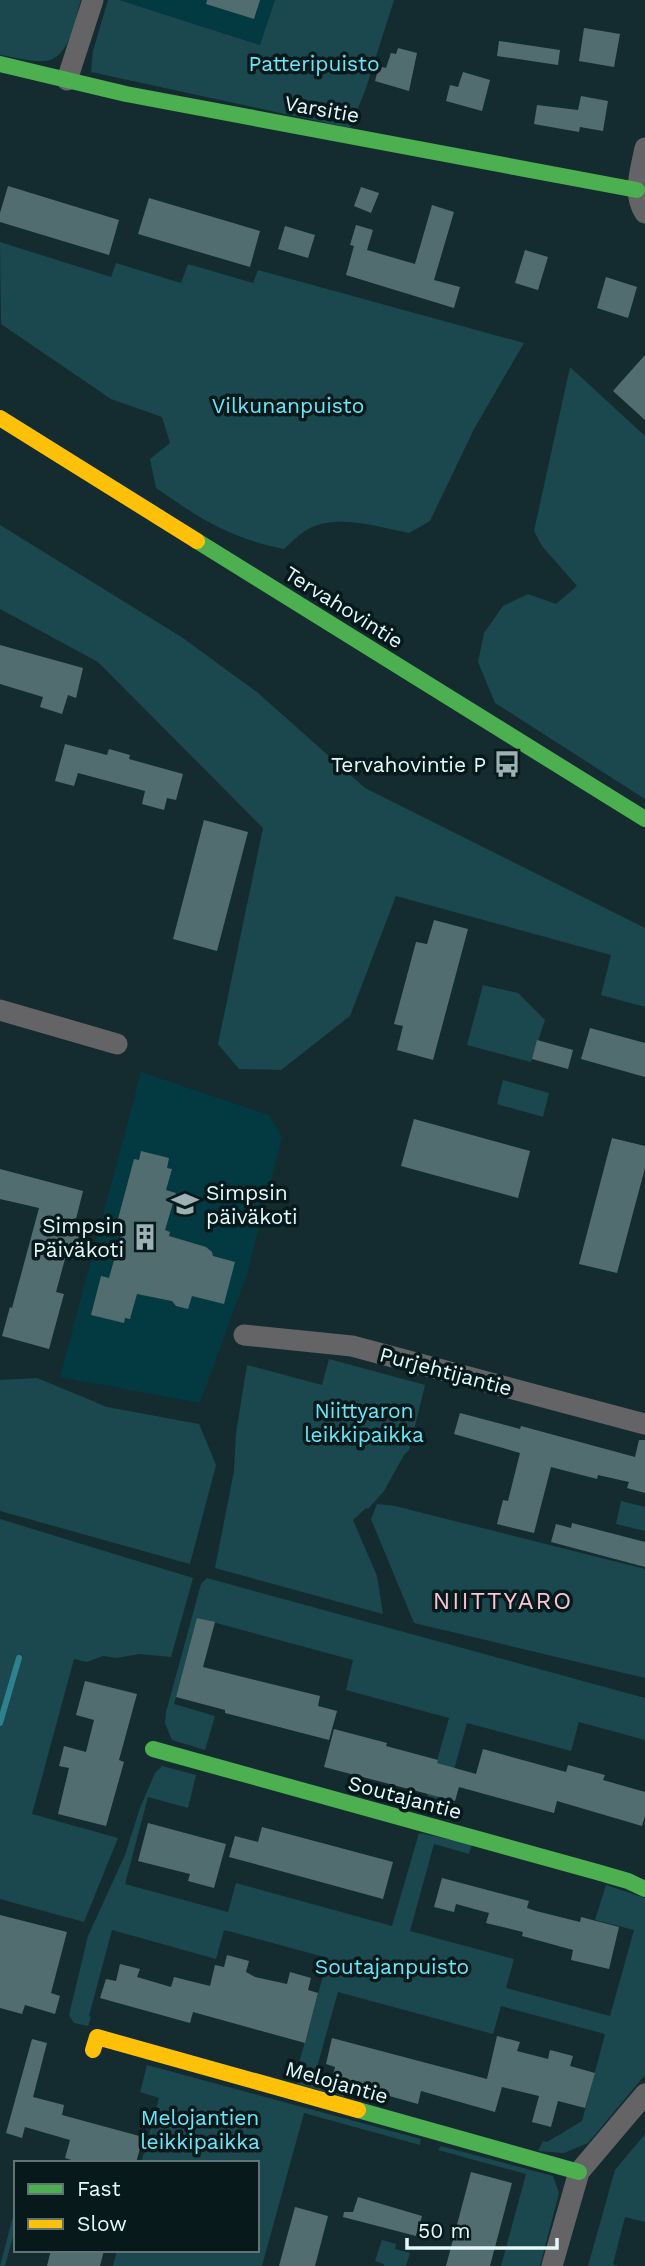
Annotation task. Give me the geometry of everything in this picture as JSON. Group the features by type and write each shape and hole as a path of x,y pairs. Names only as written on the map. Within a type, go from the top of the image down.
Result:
{"street":[{"path":"68,79 93,0"},
{"name":"Varsitie","path":"0,64 126,94 637,190"},
{"path":"645,148 637,190 645,213"},
{"name":"Tervahovintie","path":"0,420 645,819"},
{"path":"0,1010 117,1044"},
{"name":"Purjehtijantie","path":"244,1335 352,1346 645,1424"},
{"name":"Soutajantie","path":"153,1749 597,1872 645,1889"},
{"name":"Melojantie","path":"93,2050 97,2037 579,2172"},
{"path":"552,2266 579,2172 645,2094"}],"shaded area":[{"path":"119,0 275,0 261,45"},
{"name":"Simpsin päiväkoti","path":"141,1072 269,1115 282,1137 248,1271 200,1403 60,1377"}],"green space":[{"path":"0,0 81,0 66,46 53,59 40,61 0,55"},
{"name":"Patteripuisto","path":"108,0 119,0 260,45 275,0 394,0 365,91 350,128 91,72 93,51"},
{"name":"Vilkunanpuisto","path":"0,242 111,277 116,263 181,283 188,264 253,283 258,270 524,343 474,429 430,521 409,533 359,523 322,524 306,530 284,549 247,539 216,526 156,488 150,459 170,443 162,417 111,399 1,324"},
{"path":"570,367 645,436 645,799 495,703 478,662 484,633 503,606 528,594 556,604 577,586 542,546 534,531"},
{"path":"0,525 183,638 258,693 365,788 645,928 645,1007 601,995 611,955 396,896 350,1016 281,1070 239,1069 218,1044 263,828 98,662 0,609"},
{"path":"483,985 518,993 545,1020 531,1062 467,1045"},
{"path":"503,1080 549,1093 543,1117 497,1104"},
{"name":"Niittyaron leikkipaikka","path":"329,1359 425,1385 409,1450 384,1491 368,1509 353,1520 377,1576 383,1614 215,1568 234,1471 236,1433 247,1365 322,1385"},
{"path":"37,1378 107,1407 199,1424 216,1465 190,1564 0,1511 0,1380"},
{"path":"621,1501 645,1507 645,1531 616,1524"},
{"path":"377,1504 395,1506 645,1569 645,1678 414,1623 371,1519"},
{"path":"0,1519 193,1578 171,1657 140,1654 116,1658 103,1656 87,1662 74,1659 32,1814 118,1838 84,1922 0,1899"},
{"path":"207,1578 645,1698 645,1740 579,1722 571,1751 467,1723 441,1816 423,1811 449,1718 346,1690 353,1660 198,1618 174,1704 215,1716 205,1750 172,1740 165,1723 166,1712 201,1584"},
{"name":"Soutajanpuisto","path":"162,1766 196,1775 188,1808 148,1797 125,1884 228,1912 236,1883 392,1926 419,1833 472,1844 469,1854 434,1844 410,1931 514,1959 506,1988 610,2016 634,1930 595,1920 606,1885 645,1898 645,2075 588,2143 564,2153 538,2151 543,2141 547,2142 582,2121 605,2034 501,2006 493,2034 338,1992 314,2078 346,2087 344,2097 297,2084 296,2074 328,1958 224,1930 216,1959 112,1930 88,2026 74,2023 69,2015 88,1936 125,1855 155,1773"},
{"name":"Melojantien leikkipaikka","path":"147,2065 421,2139 420,2145 304,2113 262,2266 113,2266 116,2252 259,2252 259,2161 142,2161 159,2098 140,2092"},
{"path":"645,2134 645,2222 625,2217 613,2264 618,2266 588,2266 615,2170"},
{"path":"441,2146 553,2176 559,2193 540,2266 501,2266 526,2174 438,2150"},
{"path":"14,2213 14,2233 5,2266 0,2266"},
{"path":"382,2240 396,2244 395,2249 410,2253 406,2266 384,2266 375,2261"}],"building":[{"path":"207,0 260,0 254,19 206,4"},
{"path":"584,28 620,34 614,67 579,61"},
{"path":"499,41 560,50 558,65 497,56"},
{"path":"398,48 417,53 409,91 375,81 379,66 386,68 391,53 396,54"},
{"path":"463,72 490,80 482,111 446,101 450,85 458,87"},
{"path":"581,96 608,101 603,131 580,127 579,132 534,124 537,105 578,110"},
{"path":"8,186 119,220 109,255 0,222"},
{"path":"361,187 379,193 371,213 354,206"},
{"path":"149,198 260,231 250,267 138,234"},
{"path":"432,205 454,212 434,280 460,287 454,308 346,275 354,246 350,245 356,225 373,230 367,250 415,264"},
{"path":"285,226 315,235 308,258 278,249"},
{"path":"525,250 548,257 538,290 515,283"},
{"path":"606,277 637,287 628,318 597,308"},
{"path":"645,355 645,420 613,391"},
{"path":"0,645 83,668 76,698 68,695 62,714 40,707 43,697 0,684"},
{"path":"65,744 107,755 109,749 130,755 129,759 183,774 176,800 167,798 164,810 142,804 145,791 78,773 74,786 55,781"},
{"path":"204,820 248,832 217,951 173,939"},
{"path":"434,920 468,929 433,1060 397,1050 403,1026 394,1024 416,942 427,944"},
{"path":"590,1028 645,1043 645,1077 581,1059"},
{"path":"537,1040 573,1050 568,1069 532,1059"},
{"path":"414,1119 530,1151 518,1198 401,1166"},
{"path":"612,1138 645,1146 645,1168 617,1273 579,1264"},
{"name":"Simpsin Päiväkoti","path":"141,1151 169,1158 167,1168 172,1169 166,1190 176,1193 165,1230 170,1232 169,1236 206,1247 213,1256 235,1262 224,1304 192,1296 188,1309 176,1306 172,1301 137,1294 130,1319 125,1318 124,1323 91,1315 101,1276 109,1278 125,1221 118,1219 134,1159 139,1160"},
{"path":"0,1169 83,1191 75,1223 82,1225 72,1260 65,1259 56,1292 64,1294 49,1349 2,1336 39,1208 0,1199"},
{"path":"460,1413 520,1429 521,1426 635,1457 639,1440 645,1440 645,1493 627,1488 629,1482 598,1475 597,1479 551,1467 534,1533 497,1524 503,1500 508,1501 520,1453 454,1434"},
{"path":"572,1523 645,1542 645,1567 551,1542 556,1524 571,1528"},
{"path":"197,1618 215,1622 203,1667 320,1696 318,1706 337,1711 329,1740 225,1713 225,1710 176,1697"},
{"path":"85,1681 137,1694 119,1760 124,1762 106,1826 58,1814 69,1768 59,1766 64,1746 86,1752 94,1720 76,1715"},
{"path":"334,1729 387,1743 386,1746 476,1774 483,1749 566,1772 568,1765 605,1775 603,1780 645,1792 645,1816 642,1826 557,1801 554,1813 459,1787 455,1801 324,1767"},
{"path":"148,1823 226,1844 214,1888 188,1881 190,1874 138,1861"},
{"path":"262,1827 393,1862 383,1899 229,1857 235,1836 258,1842"},
{"path":"442,1878 529,1901 527,1908 536,1911 580,1922 581,1917 619,1927 609,1969 571,1960 573,1950 522,1936 523,1932 486,1923 489,1913 456,1904 454,1912 434,1907"},
{"path":"0,1915 67,1932 51,1993 60,1996 55,2014 25,2005 22,2014 0,2008"},
{"path":"227,1955 249,1961 246,1972 255,1977 287,1984 290,1972 311,1978 308,1990 318,1993 305,2043 193,2012 190,2023 100,1998 106,1979 116,1981 120,1964 140,1969 137,1977 171,1987 174,1977 210,1986 215,1965 224,1967"},
{"path":"497,2036 520,2042 517,2051 548,2059 550,2050 573,2056 570,2066 595,2073 585,2108 558,2101 551,2127 532,2122 539,2096 502,2087 495,2112 421,2091 418,2104 332,2080 335,2067 326,2064 332,2038 487,2079"},
{"path":"32,2039 47,2043 33,2097 64,2105 62,2115 143,2137 137,2161 75,2161 65,2158 70,2140 25,2127 22,2138 6,2133"},
{"path":"471,2172 512,2183 490,2266 446,2266"},
{"path":"358,2197 422,2216 416,2236 343,2217 344,2212 353,2212"},
{"path":"295,2207 328,2216 315,2266 279,2266"},
{"path":"50,2252 104,2252 100,2266 47,2266"}],"waterway":[{"path":"0,1723 19,1658"}],"traffic: fast":[{"path":"0,64 126,94 637,190"},
{"path":"197,541 645,819"},
{"path":"153,1749 597,1872 645,1889"},
{"path":"358,2110 579,2172"}],"traffic: slow":[{"path":"0,418 197,541"},
{"path":"93,2050 97,2037 358,2110"}],"place":[{"name":"Tervahovintie P","path":"507,764"},
{"name":"Simpsin päiväkoti","path":"185,1204"},
{"name":"Simpsin Päiväkoti","path":"145,1237"}],"district":[{"name":"NIITTYARO","path":"503,1601"}]}
